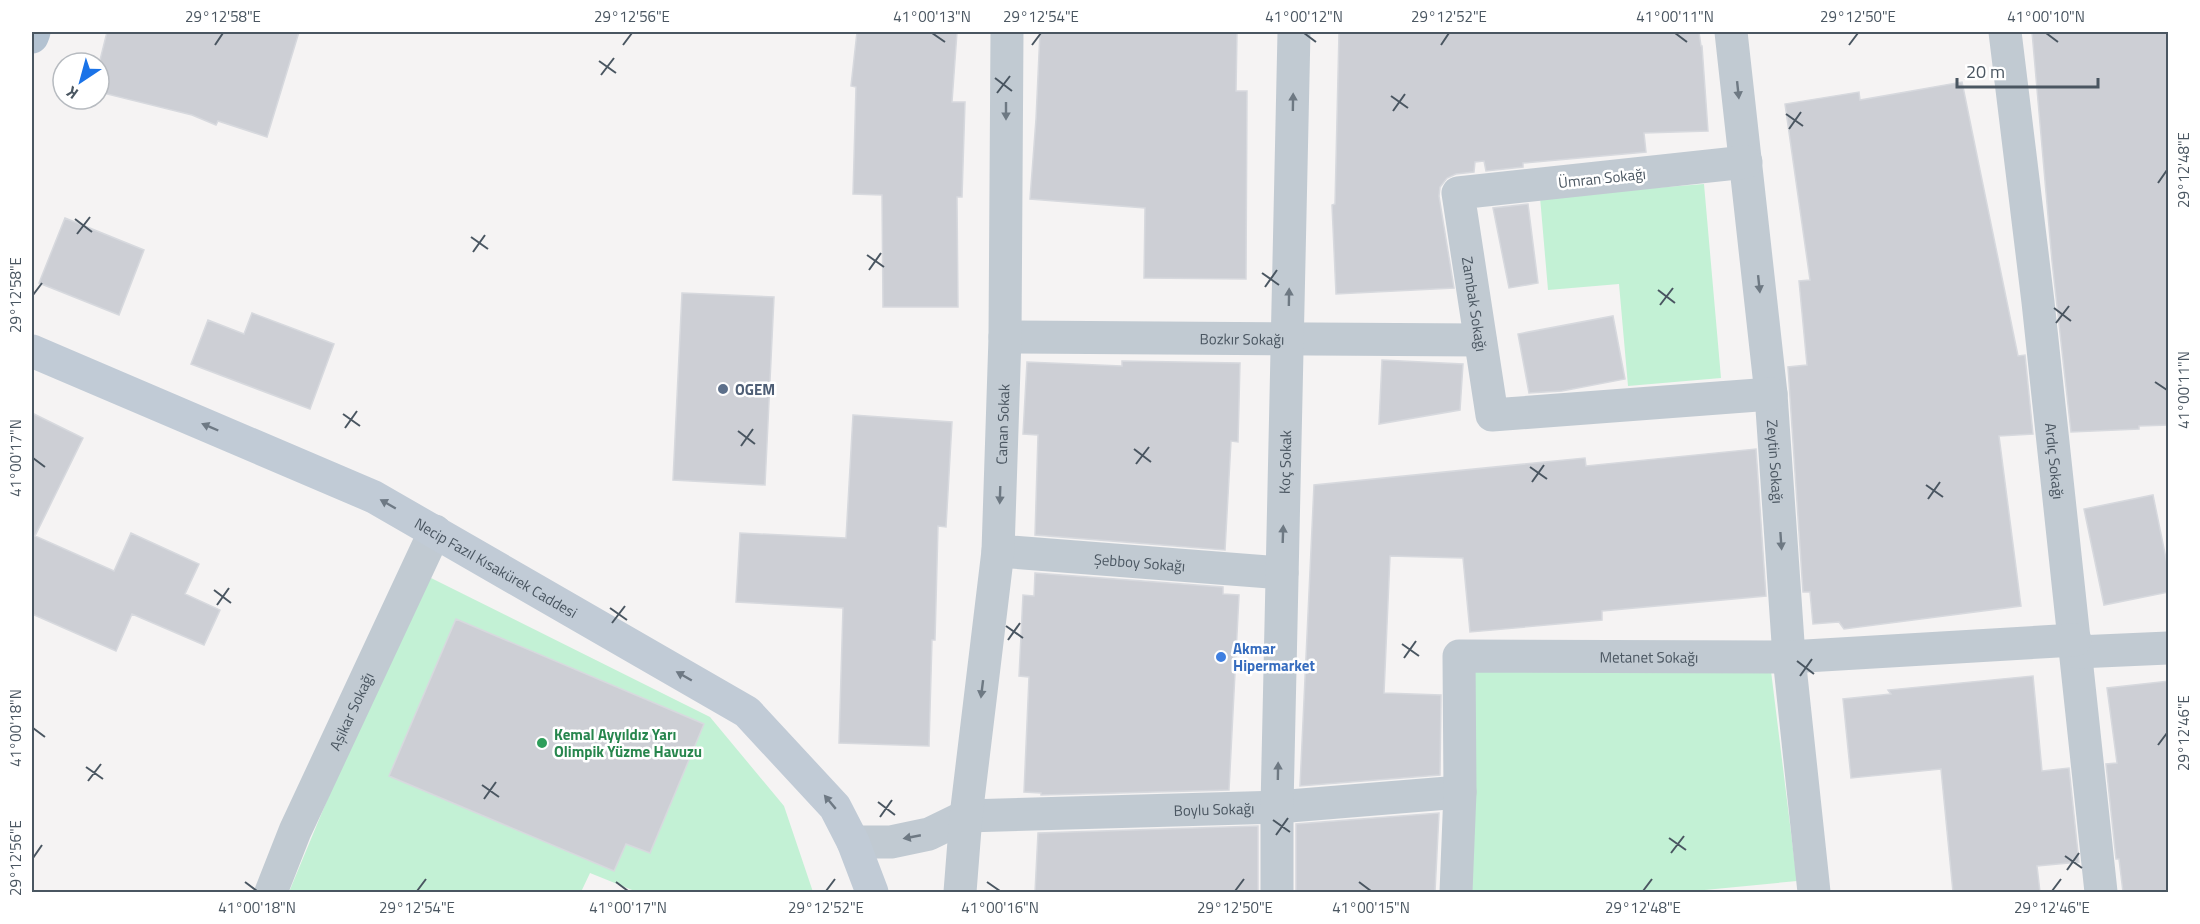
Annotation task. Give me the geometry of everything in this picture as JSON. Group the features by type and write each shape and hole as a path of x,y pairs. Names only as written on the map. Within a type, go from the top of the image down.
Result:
{"main road":[{"path":"32,37 34,32"},
{"name":"Necip Fazıl Kısakürek Caddesi","path":"32,351 374,496 747,712 835,807 853,842 872,892"}],"street":[{"name":"Canan Sokak","path":"960,892 966,816 998,552 1005,337 1006,32"},
{"name":"Koç Sokak","path":"1277,892 1294,32"},
{"name":"Zeytin Sokağı","path":"1731,32 1771,394 1789,657 1814,892"},
{"name":"Ardıç Sokağı","path":"2005,32 2038,302 2101,892"},
{"name":"Ümran Sokağı","path":"1458,194 1746,162"},
{"name":"Zambak Sokağı","path":"1458,194 1492,415 1771,394"},
{"name":"Bozkır Sokağı","path":"1005,337 1480,340"},
{"name":"Aşikar Sokağı","path":"271,892 295,831 435,531"},
{"name":"Şebboy Sokağı","path":"998,552 1282,573"},
{"name":"Metanet Sokağı","path":"1456,892 1460,792 1459,656 1789,657 2076,646 2169,648"},
{"name":"Boylu Sokağı","path":"966,816 1277,807 1460,792"},
{"path":"853,842 891,842 929,834 966,816"}],"green space":[{"path":"1704,184 1721,378 1628,386 1619,284 1548,290 1540,197"},
{"name":"Kemal Ayyıldız Yarı Olimpik Yüzme Havuzu","path":"427,576 710,717 784,806 813,892 637,892 590,873 581,892 289,892 340,769"},
{"path":"1472,670 1771,671 1797,881 1684,892 1468,892"}],"building":[{"path":"107,32 299,32 267,137 218,121 216,125 192,115 111,95 111,51 102,51"},
{"path":"857,32 957,32 952,102 965,102 962,197 957,197 958,307 883,307 882,195 853,194 856,87 851,86"},
{"path":"1040,32 1237,32 1236,91 1247,91 1246,279 1144,278 1145,208 1030,199"},
{"path":"1339,32 1699,32 1708,131 1644,133 1646,152 1523,163 1523,167 1486,171 1484,161 1475,162 1474,172 1456,174 1447,178 1440,187 1439,196 1454,288 1336,294 1332,205 1335,204"},
{"path":"2032,32 2169,32 2169,425 2139,426 2139,429 2071,432 2052,261"},
{"path":"1962,82 2018,356 2025,355 2033,434 1999,436 2021,606 1844,629 1839,622 1813,624 1810,592 1803,592 1788,367 1807,365 1799,281 1810,280 1785,104 1859,92 1860,100"},
{"path":"1528,204 1538,283 1509,288 1493,208"},
{"path":"65,218 144,250 119,315 39,283"},
{"name":"OGEM","path":"682,293 774,297 765,485 673,480"},
{"path":"252,313 334,344 310,409 191,364 208,320 244,334"},
{"path":"1613,316 1625,379 1562,391 1529,393 1518,334"},
{"path":"1382,360 1463,364 1460,410 1379,424"},
{"path":"1122,361 1240,363 1238,442 1231,441 1225,550 1035,535 1038,435 1023,434 1027,362 1122,366"},
{"path":"32,413 83,438 35,536 114,571 131,533 199,564 185,594 220,610 204,645 132,614 116,651 32,614"},
{"path":"853,415 952,422 946,527 938,526 929,746 839,743 843,608 736,602 740,533 846,538"},
{"path":"1756,449 1766,596 1602,611 1602,620 1470,632 1463,558 1390,556 1384,693 1441,695 1440,775 1300,786 1314,485 1585,458 1586,466"},
{"path":"2153,495 2169,573 2169,592 2104,605 2084,509"},
{"path":"1035,573 1223,587 1223,594 1239,595 1229,790 1041,795 1041,793 1024,792 1029,677 1019,676 1023,595 1034,596"},
{"name":"Kemal Ayyıldız Yarı Olimpik Yüzme Havuzu","path":"456,619 704,724 650,853 626,844 614,871 389,776"},
{"path":"2033,676 2042,771 2069,768 2079,862 2037,866 2040,892 1953,892 1941,769 1851,778 1843,699 1891,694 1888,690"},
{"path":"2169,681 2169,892 2123,892 2119,859 2116,859 2106,764 2117,763 2107,688"},
{"path":"1439,813 1435,892 1296,892 1296,824"},
{"path":"1258,826 1258,892 1035,892 1038,833"}],"place":[{"name":"OGEM","path":"723,389"},
{"name":"Akmar Hipermarket","path":"1221,657"},
{"name":"Kemal Ayyıldız Yarı Olimpik Yüzme Havuzu","path":"542,743"}]}
